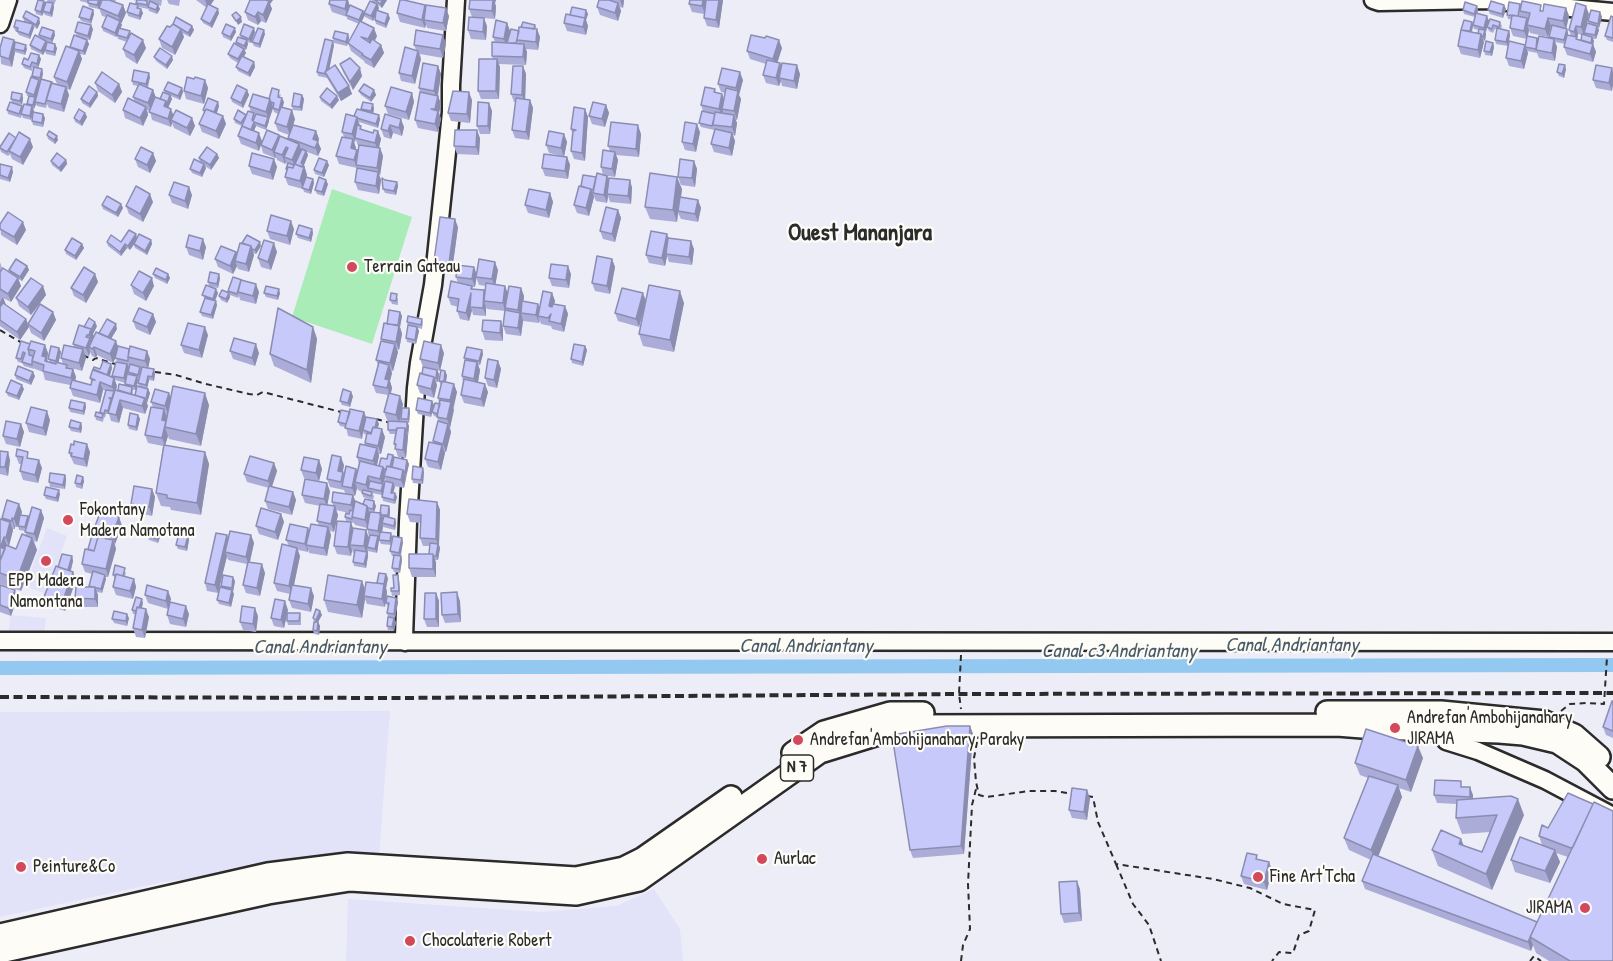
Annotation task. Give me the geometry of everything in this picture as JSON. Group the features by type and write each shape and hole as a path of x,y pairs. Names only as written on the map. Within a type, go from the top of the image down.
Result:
{"main road":[{"name":"N 7","path":"0,935 268,874 348,864 564,879 624,868 642,860 824,732 890,713 1131,711 1441,721 1523,734 1557,742 1586,761 1613,788"},
{"name":"N 7","path":"0,952 268,892 350,880 576,894 639,880 796,768 828,748 904,726 1337,725 1441,721 1479,715 1545,722 1575,735 1613,769"}],"street":[{"path":"0,24 8,0"},
{"path":"405,642 407,533 414,424 419,363 433,285 451,112 456,0"},
{"path":"1373,0 1486,0 1613,12"},
{"path":"0,641 1611,642"},
{"path":"1441,721 1446,741 1478,751 1545,780 1613,816"},
{"path":"0,952 3,961"}],"path":[{"path":"0,330 27,344"},
{"path":"75,354 118,364"},
{"path":"148,370 249,394 257,395 263,392 341,412"},
{"path":"371,418 414,424"},
{"path":"1561,711 1570,704 1604,704 1611,642"},
{"path":"961,652 959,694 962,712"},
{"path":"979,725 974,758 979,795 987,797 1029,791 1074,794"},
{"path":"961,961 963,945 970,929 969,861 972,805 977,787"},
{"path":"1083,796 1093,797 1098,822 1133,903 1149,926 1161,961"},
{"path":"1116,864 1213,879 1250,888 1283,904 1315,910 1309,931 1299,935 1293,953 1279,952 1272,961"},
{"path":"1530,961 1534,956 1541,961"}],"shaded area":[{"name":"EPP Madera Namontana","path":"47,528 67,536 46,594 25,586"},
{"name":"EPP Madera Namontana","path":"10,615 46,618 44,634 9,631"},
{"path":"390,711 379,856 163,882 0,917 0,712"},
{"name":"Chocolaterie Robert","path":"654,889 680,929 683,961 346,961 348,899 540,912 617,906"}],"green space":[{"name":"Terrain Gateau","path":"332,189 412,217 372,344 292,317"}],"building":[{"path":"38,0 44,1 41,12 35,10"},
{"path":"88,0 99,0 97,5 88,3"},
{"path":"102,0 123,5 118,16 99,8"},
{"path":"137,0 147,1 147,5 136,3"},
{"path":"250,0 269,1 263,15 258,12 255,17 245,12"},
{"path":"330,0 347,0 345,9 329,4"},
{"path":"400,0 425,5 422,20 397,13"},
{"path":"470,0 493,0 492,11 469,9"},
{"path":"599,0 618,3 615,13 597,7"},
{"path":"690,0 703,0 702,6 689,4"},
{"path":"706,0 719,0 716,20 704,18"},
{"path":"150,1 158,5 156,10 148,7"},
{"path":"370,1 377,4 371,16 364,13"},
{"path":"1491,1 1504,5 1502,14 1488,10"},
{"path":"1522,1 1541,5 1540,11 1543,11 1544,4 1566,8 1563,21 1548,18 1545,29 1527,25 1530,13 1520,11"},
{"path":"46,2 53,3 50,13 43,11"},
{"path":"1465,2 1477,6 1474,14 1463,10"},
{"path":"1509,2 1520,4 1518,16 1507,15"},
{"path":"130,3 138,5 137,8 141,9 139,16 127,12"},
{"path":"1576,3 1586,6 1581,27 1576,26 1574,32 1569,30"},
{"path":"208,4 218,9 210,24 201,19"},
{"path":"350,5 363,11 359,20 346,15"},
{"path":"426,5 446,8 443,23 424,20"},
{"path":"83,6 93,10 90,20 79,17"},
{"path":"572,7 586,10 585,18 570,15"},
{"path":"376,10 388,14 385,24 375,20"},
{"path":"1591,10 1600,12 1598,24 1588,21"},
{"path":"26,11 39,18 36,25 23,17"},
{"path":"236,12 241,17 236,21 232,15"},
{"path":"1476,13 1487,16 1484,28 1473,25"},
{"path":"566,14 585,18 583,27 564,23"},
{"path":"107,15 120,21 115,33 102,27"},
{"path":"1512,15 1527,18 1524,31 1510,28"},
{"path":"1611,16 1613,17 1613,38 1605,36"},
{"path":"176,17 192,26 188,33 173,24"},
{"path":"469,17 484,18 483,32 468,30"},
{"path":"1490,19 1500,22 1499,27 1493,25 1492,29 1487,27"},
{"path":"16,20 33,24 29,35 17,31 18,28 14,27"},
{"path":"496,20 507,23 504,39 493,37"},
{"path":"1464,20 1472,22 1470,31 1461,30"},
{"path":"360,21 374,28 368,39 361,37 370,43 372,39 381,45 371,60 348,43"},
{"path":"78,22 91,25 88,36 75,32"},
{"path":"523,22 535,25 534,29 521,27"},
{"path":"1587,23 1597,26 1595,35 1584,33"},
{"path":"173,24 181,29 172,47 159,39 167,26 170,27"},
{"path":"226,24 235,28 230,37 222,33"},
{"path":"244,24 254,28 249,39 240,35"},
{"path":"1552,25 1567,29 1564,40 1549,37"},
{"path":"42,27 54,31 51,39 39,35"},
{"path":"519,27 537,29 536,42 517,40"},
{"path":"119,28 130,31 127,38 117,35"},
{"path":"258,28 264,30 259,44 252,42"},
{"path":"1497,28 1509,31 1506,42 1495,40"},
{"path":"511,29 519,31 516,43 507,43"},
{"path":"1479,29 1485,30 1483,37 1478,33"},
{"path":"416,30 443,35 440,49 414,45"},
{"path":"1461,30 1481,34 1478,50 1458,46"},
{"path":"335,31 348,34 346,42 333,38"},
{"path":"131,33 143,40 134,55 123,49"},
{"path":"1582,34 1592,37 1591,43 1581,40"},
{"path":"35,35 46,41 41,51 30,45"},
{"path":"74,35 87,40 83,51 70,47"},
{"path":"751,35 779,40 773,59 747,51"},
{"path":"1567,35 1593,44 1590,54 1564,47"},
{"path":"1527,36 1537,38 1536,49 1525,47"},
{"path":"1539,36 1554,39 1552,53 1536,50"},
{"path":"3,37 14,40 9,59 0,56"},
{"path":"238,37 247,40 244,46 236,42"},
{"path":"325,39 333,41 326,74 317,72"},
{"path":"1486,41 1493,43 1490,52 1484,51"},
{"path":"1509,41 1525,45 1521,61 1506,58"},
{"path":"15,42 26,45 24,51 14,49"},
{"path":"47,42 55,44 54,52 45,50"},
{"path":"492,42 524,44 523,57 492,56"},
{"path":"234,43 244,49 238,59 228,54"},
{"path":"66,46 79,51 67,82 54,77"},
{"path":"405,47 418,51 412,76 399,73"},
{"path":"160,48 172,56 166,65 154,57"},
{"path":"31,53 39,55 37,64 32,62 30,67 22,64 24,58 28,60"},
{"path":"242,56 254,62 248,73 236,67"},
{"path":"350,58 360,68 350,82 340,64"},
{"path":"479,59 497,59 496,91 478,91"},
{"path":"767,60 780,63 776,78 763,75"},
{"path":"423,63 438,66 434,91 419,88"},
{"path":"782,63 797,65 794,81 779,78"},
{"path":"1559,64 1565,65 1562,74 1557,72"},
{"path":"335,65 349,86 338,93 325,72"},
{"path":"1596,65 1612,68 1609,83 1593,80"},
{"path":"513,66 523,66 522,95 511,94"},
{"path":"34,67 42,69 40,78 32,76"},
{"path":"722,68 740,72 736,88 718,84"},
{"path":"134,70 149,73 146,84 132,81"},
{"path":"102,72 119,84 112,95 95,83"},
{"path":"31,77 39,80 34,95 26,92"},
{"path":"187,77 205,80 201,96 184,91"},
{"path":"41,79 52,82 45,104 35,102"},
{"path":"168,82 182,88 178,96 164,90"},
{"path":"51,83 66,87 61,104 46,100"},
{"path":"139,84 153,90 148,103 133,97"},
{"path":"364,84 374,90 370,98 359,91"},
{"path":"237,85 247,90 241,103 231,98"},
{"path":"89,86 97,92 89,104 81,99"},
{"path":"391,87 412,93 406,112 385,106"},
{"path":"705,87 715,89 714,92 722,94 719,109 701,105"},
{"path":"272,88 279,90 278,97 282,98 279,110 273,108 274,103 269,99"},
{"path":"327,88 337,96 330,105 320,97"},
{"path":"726,88 738,91 734,111 722,109"},
{"path":"453,91 469,92 467,114 448,113"},
{"path":"12,92 22,94 20,101 11,99"},
{"path":"163,92 170,95 167,104 166,101 160,99"},
{"path":"420,92 438,96 435,109 431,109 438,111 435,124 415,120"},
{"path":"294,93 302,95 300,107 292,106"},
{"path":"253,94 270,99 266,112 249,106"},
{"path":"29,96 35,97 33,105 27,104"},
{"path":"155,97 166,101 164,106 171,109 168,119 149,112"},
{"path":"128,98 146,107 140,118 123,110"},
{"path":"208,98 218,102 214,112 203,110"},
{"path":"516,98 530,100 526,132 512,130"},
{"path":"10,102 22,106 19,114 7,110"},
{"path":"363,102 373,104 371,111 361,109"},
{"path":"478,102 489,103 488,126 477,126"},
{"path":"593,102 606,105 602,119 589,116"},
{"path":"24,104 32,106 30,116 21,114"},
{"path":"281,107 292,110 287,127 275,123"},
{"path":"574,107 585,109 582,153 571,151 573,131 576,130 571,129"},
{"path":"79,109 85,113 80,122 74,118"},
{"path":"206,109 223,116 216,131 199,124"},
{"path":"357,109 379,115 376,124 354,116"},
{"path":"176,110 192,118 187,128 171,120"},
{"path":"238,110 246,115 241,123 234,119"},
{"path":"248,111 254,113 253,121 256,114 268,117 265,126 254,122 251,130 242,126"},
{"path":"702,111 715,114 712,126 699,123"},
{"path":"33,112 43,114 42,123 32,121"},
{"path":"715,112 734,115 732,127 713,125"},
{"path":"346,114 357,117 352,134 342,132"},
{"path":"385,114 401,119 399,128 390,125 388,131 381,129"},
{"path":"611,122 638,125 636,149 608,146"},
{"path":"685,122 697,124 693,144 682,142"},
{"path":"293,125 316,131 313,139 318,141 315,148 288,138"},
{"path":"357,125 361,126 360,129 373,133 374,130 378,131 375,143 355,138"},
{"path":"242,126 259,133 256,143 238,136"},
{"path":"715,129 732,133 729,148 711,144"},
{"path":"267,130 279,135 272,150 261,145"},
{"path":"455,130 477,130 476,147 454,146"},
{"path":"49,131 57,136 54,140 47,135"},
{"path":"549,131 564,134 561,148 546,145"},
{"path":"19,132 30,139 20,157 9,151"},
{"path":"9,133 16,138 7,152 0,147"},
{"path":"280,136 299,144 292,160 284,157 288,148 286,147 282,155 274,152"},
{"path":"342,137 353,139 351,148 357,150 354,160 336,156"},
{"path":"359,145 380,148 377,168 356,165"},
{"path":"141,147 153,153 147,165 135,159"},
{"path":"207,147 217,154 210,165 199,158"},
{"path":"302,149 306,151 301,163 302,167 295,164"},
{"path":"603,150 615,152 612,169 601,167"},
{"path":"57,153 66,160 59,168 51,161"},
{"path":"252,153 274,159 270,172 249,166"},
{"path":"544,154 567,157 565,171 542,168"},
{"path":"319,158 327,161 322,173 314,170"},
{"path":"194,159 204,164 200,173 190,169"},
{"path":"680,159 694,161 692,178 678,177"},
{"path":"288,163 294,165 293,168 286,169"},
{"path":"0,164 12,167 8,178 0,175"},
{"path":"294,164 304,167 300,181 285,177 288,167 293,168"},
{"path":"357,168 378,172 376,186 355,182"},
{"path":"597,173 607,176 604,195 593,193"},
{"path":"650,173 677,177 673,210 645,207"},
{"path":"583,175 596,177 593,190 581,186"},
{"path":"306,177 313,179 309,190 302,188"},
{"path":"319,177 326,180 322,192 315,190"},
{"path":"382,178 397,182 394,191 383,189"},
{"path":"609,178 630,180 628,196 607,194"},
{"path":"174,182 189,187 185,201 169,195"},
{"path":"136,186 150,194 140,214 126,206"},
{"path":"579,186 591,189 586,208 574,205"},
{"path":"529,189 550,193 546,210 525,205"},
{"path":"107,196 121,204 116,213 102,205"},
{"path":"680,197 698,200 695,214 678,211"},
{"path":"606,207 618,210 612,234 600,231"},
{"path":"8,212 23,222 14,237 0,229 0,224"},
{"path":"271,215 291,221 287,236 267,231"},
{"path":"440,217 455,219 449,263 434,261"},
{"path":"299,225 312,229 309,238 296,234"},
{"path":"129,230 136,234 128,246 125,244 120,252 107,242 111,235 121,242"},
{"path":"651,231 667,234 662,258 646,255"},
{"path":"139,234 151,240 145,251 134,244"},
{"path":"189,235 203,239 200,251 186,247"},
{"path":"247,235 260,242 255,250 242,243"},
{"path":"72,238 82,244 75,256 65,250"},
{"path":"668,238 691,241 689,257 666,254"},
{"path":"264,240 274,243 268,262 258,258"},
{"path":"240,243 251,246 246,264 235,261"},
{"path":"221,246 236,252 230,266 215,259"},
{"path":"597,256 612,259 607,286 592,283"},
{"path":"16,259 27,266 20,277 9,270"},
{"path":"479,259 495,262 492,279 476,277"},
{"path":"551,264 568,266 566,280 549,278"},
{"path":"457,265 474,267 472,279 456,277"},
{"path":"84,267 95,274 83,295 71,288"},
{"path":"3,268 18,278 8,294 0,289 0,272"},
{"path":"156,268 168,274 166,280 153,274"},
{"path":"139,271 152,278 143,293 131,285"},
{"path":"210,272 219,274 217,284 208,282"},
{"path":"233,277 242,280 237,294 228,291"},
{"path":"31,278 43,286 28,307 16,298"},
{"path":"241,280 256,284 253,296 238,292"},
{"path":"451,281 472,286 471,289 484,290 483,308 470,307 471,293 466,313 457,311 459,299 448,297"},
{"path":"486,283 505,286 503,303 484,301"},
{"path":"206,285 216,289 213,299 202,295"},
{"path":"649,285 680,291 670,340 639,334"},
{"path":"266,286 279,289 277,296 264,293"},
{"path":"509,286 521,288 518,310 505,308"},
{"path":"622,288 643,293 636,319 615,313"},
{"path":"222,290 229,293 226,299 219,296"},
{"path":"543,291 552,293 549,306 552,307 553,304 565,306 561,324 549,321 551,314 548,318 538,316"},
{"path":"391,293 397,294 396,301 390,300"},
{"path":"205,298 216,301 211,315 200,312"},
{"path":"522,301 538,304 536,315 521,313"},
{"path":"3,303 26,319 17,332 0,320 0,307"},
{"path":"40,304 53,312 41,333 28,324"},
{"path":"139,308 153,314 147,327 133,321"},
{"path":"278,308 313,327 307,370 270,354"},
{"path":"389,310 400,312 398,325 387,324"},
{"path":"505,310 520,313 518,328 503,326"},
{"path":"408,316 422,319 421,325 407,322"},
{"path":"89,318 95,322 91,330 84,327"},
{"path":"107,319 116,324 108,337 99,333"},
{"path":"483,320 501,321 500,333 482,331"},
{"path":"188,323 205,327 199,350 181,345"},
{"path":"384,323 399,326 396,342 381,339"},
{"path":"79,325 91,329 86,337 90,338 86,348 73,344"},
{"path":"408,325 417,327 415,340 406,338"},
{"path":"96,332 116,341 110,354 89,347"},
{"path":"234,338 256,344 252,358 230,351"},
{"path":"21,341 30,344 28,349 29,355 33,356 32,365 22,362 25,353 23,352 21,359 16,358"},
{"path":"31,341 45,345 42,356 46,357 45,361 67,365 66,368 73,369 71,378 43,371 44,365 32,361 35,351 28,349"},
{"path":"381,341 395,344 390,363 376,360"},
{"path":"424,341 441,345 438,363 420,359"},
{"path":"574,344 585,346 582,362 571,359"},
{"path":"64,345 83,349 79,363 61,358"},
{"path":"51,346 59,348 56,361 48,359"},
{"path":"118,346 129,349 128,361 115,358"},
{"path":"130,346 147,351 145,361 128,357"},
{"path":"467,347 482,350 479,361 464,358"},
{"path":"488,359 498,361 494,380 485,378"},
{"path":"465,360 477,362 474,379 462,376"},
{"path":"103,361 111,364 107,375 93,370 94,367 100,369"},
{"path":"116,362 127,364 124,378 112,376"},
{"path":"379,362 389,365 385,379 389,380 387,388 373,385"},
{"path":"130,364 140,367 138,375 128,372"},
{"path":"18,366 33,372 29,381 15,375"},
{"path":"142,367 154,369 152,377 148,376 146,385 138,383"},
{"path":"423,367 437,370 436,378 422,374"},
{"path":"93,369 114,378 112,387 100,382 97,395 70,388 72,380 91,385 92,380 95,380 90,378"},
{"path":"441,370 445,371 444,382 439,381"},
{"path":"420,373 434,377 431,389 417,385"},
{"path":"127,374 137,376 134,386 125,384"},
{"path":"464,379 485,384 481,399 461,395"},
{"path":"11,380 22,385 17,396 6,392"},
{"path":"442,381 454,384 450,400 438,398"},
{"path":"119,384 132,387 131,394 118,390"},
{"path":"137,386 148,389 146,399 135,395"},
{"path":"173,386 205,393 196,434 165,427"},
{"path":"155,389 169,393 165,406 151,402"},
{"path":"343,389 351,392 348,403 340,401"},
{"path":"106,390 114,391 112,398 109,398 111,399 108,411 105,410 104,414 100,412"},
{"path":"115,390 145,398 142,406 120,400 116,415 108,413"},
{"path":"389,393 400,396 396,415 384,412"},
{"path":"418,398 432,401 430,413 416,410"},
{"path":"71,400 85,403 83,411 69,408"},
{"path":"440,400 451,402 447,419 437,417"},
{"path":"435,403 440,404 437,414 432,412"},
{"path":"31,407 47,411 43,428 26,423"},
{"path":"151,407 164,409 162,420 166,421 162,438 145,435"},
{"path":"402,408 409,408 408,419 401,419"},
{"path":"350,409 364,412 359,431 345,428"},
{"path":"341,410 350,412 346,424 338,422"},
{"path":"96,412 103,414 102,418 95,416"},
{"path":"130,413 138,415 136,427 128,425"},
{"path":"366,417 377,419 371,433 363,430"},
{"path":"71,420 81,423 79,429 69,427"},
{"path":"6,421 21,424 17,439 3,436"},
{"path":"388,421 407,422 407,431 405,428 388,430"},
{"path":"438,421 448,424 443,444 433,441"},
{"path":"373,427 382,429 378,446 365,443 367,433 371,434"},
{"path":"397,428 405,428 403,450 395,449"},
{"path":"74,441 87,444 84,459 71,456 72,453 69,453"},
{"path":"429,442 442,445 438,462 425,459"},
{"path":"360,444 377,448 373,461 357,457"},
{"path":"164,445 205,452 197,503 167,498 167,495 156,493"},
{"path":"17,449 28,452 27,458 39,460 35,475 20,471 23,457 16,456"},
{"path":"0,451 8,452 5,467 0,467"},
{"path":"388,454 393,455 390,467 387,466 386,470 379,466 381,458 387,459"},
{"path":"332,455 341,457 338,471 343,472 341,482 327,479"},
{"path":"250,456 274,463 268,481 244,474"},
{"path":"304,457 319,460 316,473 301,470"},
{"path":"394,457 407,460 405,473 403,470 392,467"},
{"path":"360,461 383,467 380,479 368,476 366,485 355,482"},
{"path":"346,466 356,469 352,488 342,486"},
{"path":"387,466 403,470 401,480 384,476"},
{"path":"413,466 423,468 421,480 412,479"},
{"path":"50,473 65,475 63,485 49,482"},
{"path":"77,475 83,477 81,484 75,483"},
{"path":"305,479 327,483 324,499 302,495"},
{"path":"370,481 383,484 381,491 368,488"},
{"path":"385,481 393,483 391,493 395,493 394,500 382,497"},
{"path":"134,486 152,489 149,507 131,504"},
{"path":"269,486 293,492 289,507 265,501"},
{"path":"46,487 59,490 56,498 44,495"},
{"path":"363,490 372,492 371,496 362,493"},
{"path":"333,492 353,495 351,505 332,502"},
{"path":"365,499 374,501 373,509 363,504"},
{"path":"409,499 437,502 436,539 420,538 421,515 407,514"},
{"path":"7,500 19,504 12,521 2,518"},
{"path":"355,501 367,506 365,520 352,517"},
{"path":"320,504 335,506 331,524 317,521"},
{"path":"381,505 389,506 388,515 380,515"},
{"path":"32,507 41,510 34,534 25,532"},
{"path":"261,508 281,514 275,532 256,526"},
{"path":"101,510 119,517 112,536 94,529"},
{"path":"350,510 353,511 352,519 345,517"},
{"path":"370,512 381,513 378,531 367,529"},
{"path":"20,515 28,516 25,527 18,526"},
{"path":"384,516 395,519 394,526 382,523"},
{"path":"0,519 10,522 6,538 4,537 1,546 0,545"},
{"path":"337,521 351,522 348,547 334,546"},
{"path":"290,524 308,528 305,544 286,540"},
{"path":"311,524 328,527 324,548 306,545"},
{"path":"150,527 159,530 157,539 147,536"},
{"path":"353,528 366,530 364,546 350,545"},
{"path":"230,531 251,535 246,557 225,552"},
{"path":"380,532 391,533 390,541 379,540"},
{"path":"216,533 227,535 215,585 205,583"},
{"path":"22,534 32,538 17,579 0,573 0,561 6,545 16,549"},
{"path":"179,534 188,536 185,547 176,545"},
{"path":"92,535 98,537 94,551 88,549"},
{"path":"370,535 378,536 375,549 367,547"},
{"path":"393,536 402,538 399,553 390,551"},
{"path":"98,537 113,540 106,569 82,564 85,549 94,551"},
{"path":"430,543 438,544 436,556 429,554"},
{"path":"282,544 297,548 289,586 274,583"},
{"path":"0,547 5,549 0,561"},
{"path":"355,550 367,552 364,564 353,562"},
{"path":"62,554 72,556 68,570 58,567"},
{"path":"409,554 433,554 433,569 409,568"},
{"path":"394,555 401,556 399,569 392,568"},
{"path":"248,562 262,564 257,588 243,585"},
{"path":"115,565 125,568 123,576 113,575"},
{"path":"56,566 73,572 62,603 44,597"},
{"path":"93,571 105,575 101,589 89,586"},
{"path":"379,573 386,574 384,584 377,583"},
{"path":"116,574 134,579 130,591 113,587"},
{"path":"223,575 233,577 232,588 221,586"},
{"path":"328,575 362,581 357,605 324,600"},
{"path":"393,575 398,575 399,591 391,591 391,588 394,588"},
{"path":"366,582 384,584 382,599 364,596"},
{"path":"0,585 15,590 8,608 0,605"},
{"path":"147,585 168,591 166,601 145,595"},
{"path":"292,585 311,588 308,604 289,600"},
{"path":"76,587 95,587 95,599 75,598"},
{"path":"220,587 232,590 229,603 217,600"},
{"path":"457,592 458,614 442,615 441,593"},
{"path":"425,593 436,593 436,619 424,619"},
{"path":"387,596 396,598 394,614 387,613 389,603 386,603"},
{"path":"136,597 142,599 136,611 132,610"},
{"path":"275,599 285,601 281,620 271,618"},
{"path":"170,602 186,606 183,619 167,615"},
{"path":"242,606 255,608 253,624 240,622"},
{"path":"137,607 146,609 142,630 133,628"},
{"path":"316,609 320,611 316,620 313,618"},
{"path":"114,611 127,614 126,621 112,619"},
{"path":"287,613 300,613 299,621 287,621"},
{"path":"388,617 394,618 392,627 387,626"},
{"path":"314,622 318,622 317,631 313,630"},
{"path":"1613,701 1613,731 1603,727"},
{"path":"947,726 970,726 961,846 910,850 892,735"},
{"path":"1366,729 1418,746 1406,780 1355,763"},
{"path":"1369,776 1398,785 1371,850 1344,838"},
{"path":"1435,780 1461,781 1461,787 1470,787 1470,797 1434,795"},
{"path":"1072,788 1087,790 1084,812 1069,810"},
{"path":"1568,793 1593,804 1571,848 1539,836 1542,825 1548,828"},
{"path":"1511,796 1518,799 1486,874 1432,850 1441,830 1461,839 1459,844 1482,852 1497,815 1456,818 1457,800"},
{"name":"JIRAMA","path":"1594,802 1613,811 1613,961 1570,961 1530,937"},
{"path":"1520,837 1555,850 1545,871 1511,860"},
{"path":"1247,853 1257,855 1256,859 1269,862 1264,882 1241,876"},
{"path":"1373,854 1537,922 1528,942 1362,881"},
{"path":"1077,881 1079,913 1061,914 1059,882"}],"waterway":[{"name":"Canal c3 Andriantany","path":"0,668 1613,665"},
{"name":"Canal c3 Andriantany","path":"625,666 1613,668"}],"railway":[{"path":"0,697 398,698 1613,693"}],"place":[{"name":"Terrain Gateau","path":"352,267"},
{"name":"Fokontany Madera Namotana","path":"68,520"},
{"name":"EPP Madera Namontana","path":"46,561"},
{"name":"Andrefan'Ambohijanahary JIRAMA","path":"1395,728"},
{"name":"Andrefan'Ambohijanahary Paraky","path":"798,740"},
{"name":"Aurlac","path":"762,859"},
{"name":"Peinture&Co","path":"21,867"},
{"name":"Fine Art'Tcha","path":"1258,877"},
{"name":"JIRAMA","path":"1585,908"},
{"name":"Chocolaterie Robert","path":"410,941"}],"district":[{"name":"Ouest Mananjara","path":"860,234"}],"water label":[{"name":"Canal Andriantany","path":"1292,646"},
{"name":"Canal Andriantany","path":"806,647"},
{"name":"Canal Andriantany","path":"320,648"}]}
